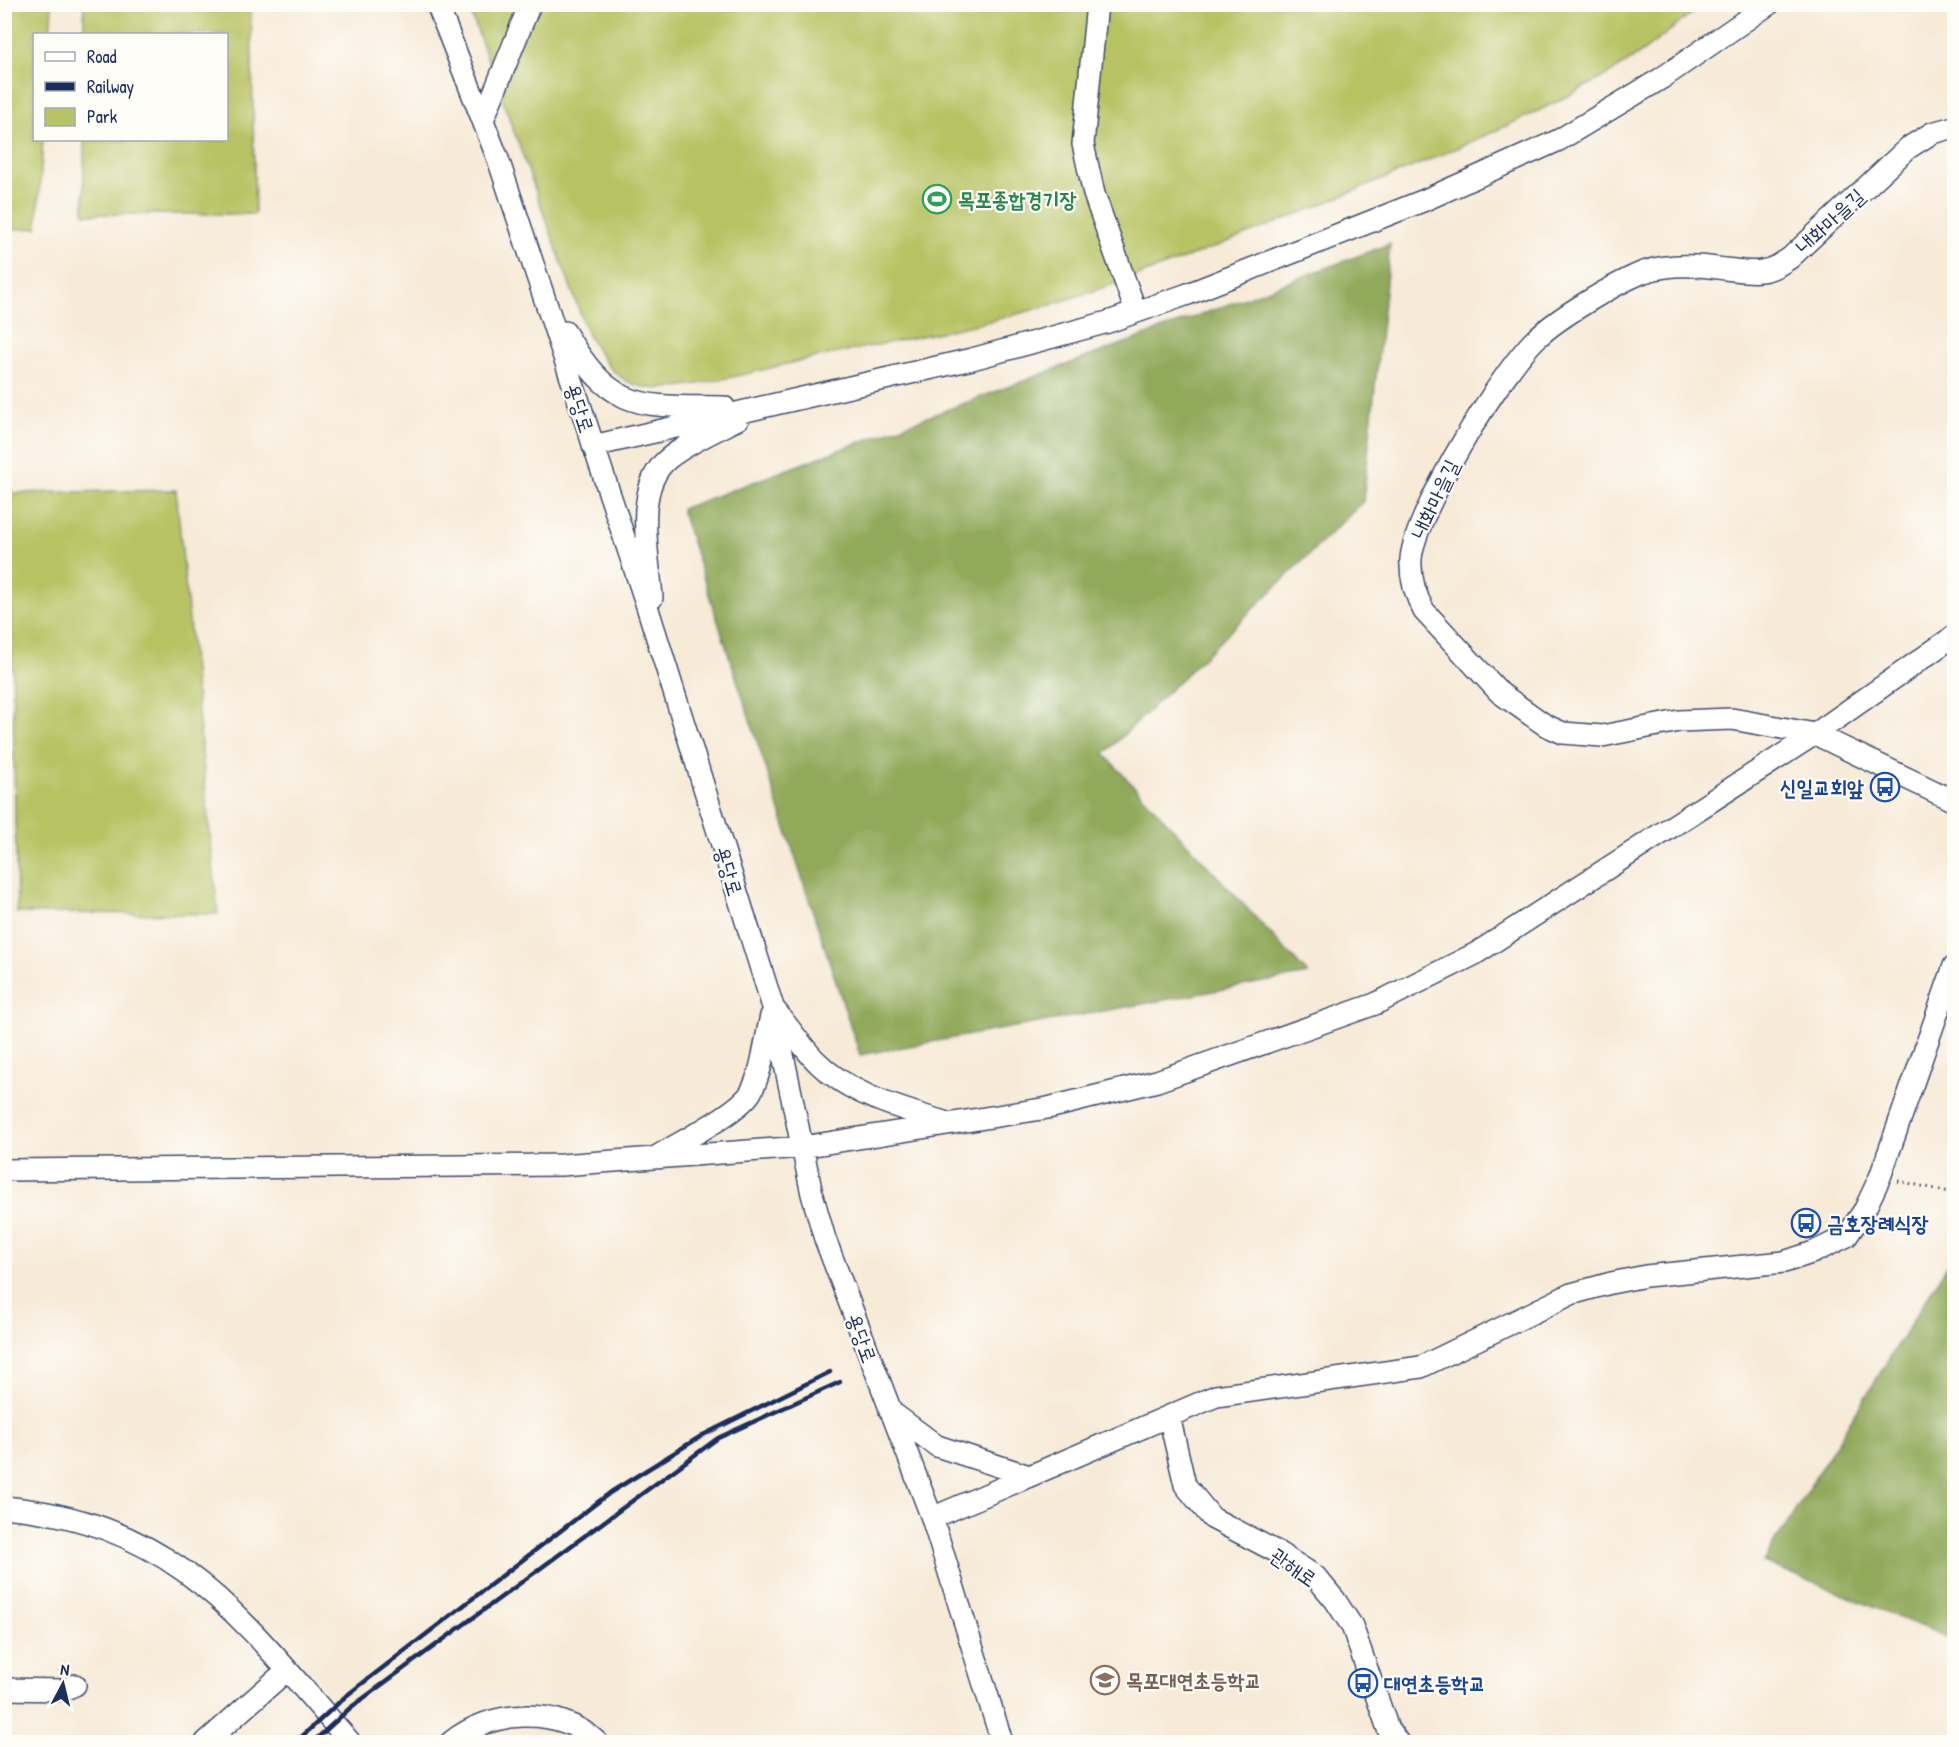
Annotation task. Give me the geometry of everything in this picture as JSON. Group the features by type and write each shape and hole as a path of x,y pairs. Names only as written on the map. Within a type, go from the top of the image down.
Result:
{"street":[{"name":"용당로","path":"437,4 483,120 654,629 773,1007 802,1147 825,1239 932,1518 1002,1743"},
{"path":"483,120 530,4"},
{"path":"1097,4 1083,144 1094,194 1136,312"},
{"path":"592,446 972,359 1136,312 1347,232 1559,140 1662,78 1769,4"},
{"name":"내화마을길","path":"1954,127 1932,133 1918,140 1790,258 1772,269 1747,271 1686,266 1664,267 1643,273 1572,311 1539,336 1522,354 1462,443 1433,496 1414,541 1411,559 1412,581 1416,598 1424,611 1500,693 1545,725 1571,734 1602,736 1679,721 1732,719 1815,734 1954,801"},
{"path":"544,298 580,359 597,380 627,398 662,406 760,407"},
{"path":"654,629 646,505 649,484 656,471 669,458 760,407"},
{"path":"4,1170 561,1165 802,1147 1048,1108 1157,1080 1375,1004 1475,954 1815,734 1954,636"},
{"path":"932,1518 1216,1396 1421,1367 1571,1294 1646,1276 1784,1262 1814,1252 1847,1236 1865,1209 1880,1177 1954,966"},
{"path":"773,1007 816,1061 848,1085 882,1103 950,1124"},
{"path":"653,1158 733,1109 750,1093 759,1071 773,1007"},
{"path":"889,1410 937,1446 1029,1476"},
{"name":"관해로","path":"1169,1416 1185,1485 1212,1518 1280,1553 1315,1576 1335,1600 1352,1626 1388,1729 1398,1743"},
{"path":"4,1507 74,1517 117,1532 158,1552 223,1600 350,1743"},
{"path":"206,1743 286,1671"},
{"path":"4,1689 63,1690 75,1685"},
{"path":"451,1743 461,1734 493,1719 516,1715 569,1724 597,1743"}],"path":[{"path":"1880,1177 1954,1193"}],"green space":[{"path":"5,4 52,5 50,33 33,33 33,141 43,141 37,228 5,230"},
{"path":"84,5 251,5 255,214 84,214 84,141 228,141 228,33 84,33"},
{"name":"목포종합경기장","path":"468,5 1702,5 1626,63 1544,108 1404,170 1177,261 1097,290 994,320 699,384 657,388 633,384 617,374 604,360 588,335"},
{"path":"1390,244 1363,502 1104,754 1308,974 860,1055 681,509"},
{"path":"176,490 218,914 17,913 9,493"},
{"path":"1954,1254 1954,1640 1763,1562"}],"railway":[{"path":"296,1742 346,1696 611,1492 703,1435 830,1372"},
{"path":"313,1742 350,1708 718,1438 840,1382"}],"place":[{"name":"목포종합경기장","path":"937,199"},
{"name":"신일교회앞","path":"1885,787"},
{"name":"금호장례식장","path":"1806,1223"},
{"name":"목포대연초등학교","path":"1105,1680"},
{"name":"대연초등학교","path":"1363,1683"}]}
